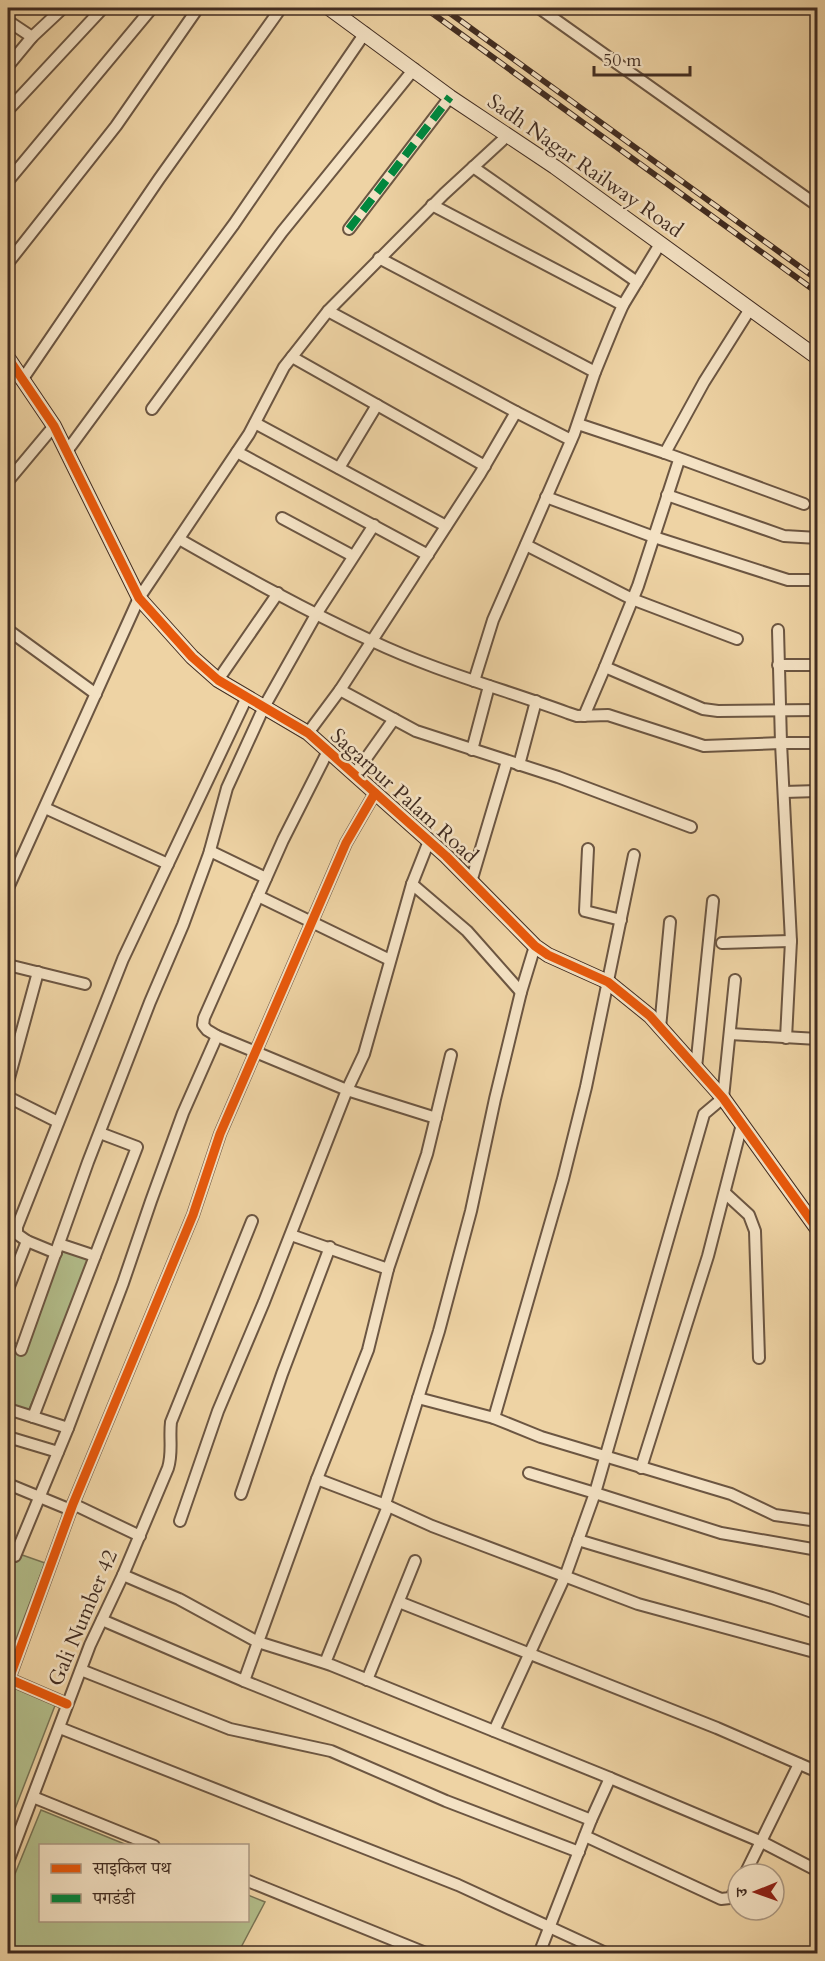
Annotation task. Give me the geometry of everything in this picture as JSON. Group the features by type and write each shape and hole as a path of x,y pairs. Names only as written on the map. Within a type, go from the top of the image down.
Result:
{"street":[{"path":"8,110 103,8"},
{"path":"8,181 152,8"},
{"path":"8,263 116,126 198,8"},
{"path":"22,380 159,179 281,8"},
{"name":"Sadh Nagar Railway Road","path":"329,8 450,97 555,167 818,358"},
{"path":"539,8 818,206"},
{"path":"8,66 57,9"},
{"path":"8,21 32,37"},
{"path":"67,451 234,224 365,33"},
{"path":"152,409 282,232 414,69"},
{"path":"349,229 450,97"},
{"path":"8,888 139,598 237,452 284,367 328,311 379,258 507,136"},
{"path":"473,167 637,282"},
{"path":"432,205 623,305"},
{"path":"474,681 493,620 578,424 595,372 623,305 660,243"},
{"path":"379,258 595,372"},
{"path":"665,453 704,382 750,309"},
{"path":"328,311 571,440"},
{"path":"292,357 485,466"},
{"name":"Sagarpur Palam Road","path":"8,358 54,426 139,598 192,657 218,680 308,733 429,840 535,946 548,955 608,982 650,1016 723,1098 818,1230"},
{"path":"339,468 377,405"},
{"path":"308,733 340,690 428,555 485,466 516,412"},
{"path":"255,423 446,526"},
{"path":"578,424 804,504"},
{"path":"10,473 54,426"},
{"path":"237,452 428,555"},
{"path":"584,716 632,599 679,460"},
{"path":"667,495 784,536 818,538"},
{"path":"546,497 654,537 788,580 818,580"},
{"path":"282,518 353,556"},
{"path":"21,1350 100,1132 150,1002 183,925 210,851 227,788 264,707 317,613 374,525"},
{"path":"179,539 234,571 372,641 434,667 568,713 584,716 608,715 704,746 781,742 818,743"},
{"path":"526,545 632,599 737,639"},
{"path":"218,680 278,593"},
{"path":"8,630 96,694"},
{"path":"778,630 791,941 786,1038"},
{"path":"778,665 818,664"},
{"path":"605,667 703,709 818,710"},
{"path":"472,750 489,686"},
{"path":"340,690 416,731 558,777 691,827"},
{"path":"95,1256 27,1241 18,1234 16,1227 123,959 247,697"},
{"path":"519,765 536,701"},
{"path":"355,774 394,719"},
{"path":"328,751 266,878 204,1018 203,1025 217,1036 348,1090 436,1118"},
{"path":"471,882 507,761"},
{"path":"67,1704 9,1679 72,1507 193,1215 220,1134 346,843 375,792"},
{"path":"784,792 818,792"},
{"path":"45,808 168,864"},
{"path":"180,1521 218,1411 241,1361 364,1054 412,884 429,840"},
{"path":"588,849 585,912 621,920"},
{"path":"210,851 266,878"},
{"path":"494,1418 563,1179 586,1087 634,855"},
{"path":"412,884 467,931 521,992"},
{"path":"258,896 390,960"},
{"path":"696,1068 713,901"},
{"path":"660,1028 670,922"},
{"path":"722,943 791,941"},
{"path":"325,1663 387,1505 439,1331 471,1211 521,992 535,946"},
{"path":"8,965 86,984"},
{"path":"8,1083 38,972"},
{"path":"494,1731 530,1655 578,1540 595,1493 704,1114 723,1098 735,981"},
{"path":"730,1034 818,1039"},
{"path":"15,1556 68,1428 123,1284 183,1113 217,1036"},
{"path":"244,1681 317,1479 368,1350 388,1269 427,1154 451,1055"},
{"path":"8,1097 58,1122"},
{"path":"641,1468 708,1256 742,1124"},
{"path":"33,1417 137,1147 100,1132"},
{"path":"725,1193 748,1215 755,1231 759,1358"},
{"name":"Gali Number 42","path":"8,1862 60,1728 67,1704 159,1491 171,1458 171,1422 252,1221"},
{"path":"291,1235 388,1269"},
{"path":"8,1289 27,1241"},
{"path":"241,1494 330,1247"},
{"path":"418,1398 494,1418 541,1437 739,1497 775,1515 818,1521"},
{"path":"8,1409 68,1428"},
{"path":"8,1437 58,1452"},
{"path":"529,1473 721,1533 818,1550"},
{"path":"317,1479 387,1505 432,1526 638,1604 818,1653"},
{"path":"8,1484 72,1507 140,1536"},
{"path":"578,1540 818,1614"},
{"path":"367,1680 415,1561"},
{"path":"123,1575 179,1599 258,1642 325,1663 610,1778 762,1842 818,1871"},
{"path":"399,1602 717,1728 818,1772"},
{"path":"102,1620 244,1681 591,1820"},
{"path":"81,1670 230,1729 331,1751 446,1802 579,1851"},
{"path":"60,1728 458,1885 549,1926 589,1949 608,1953"},
{"path":"751,1862 799,1764"},
{"path":"539,1953 591,1820 610,1778"},
{"path":"33,1797 151,1844"},
{"path":"585,1836 721,1899 726,1898"},
{"path":"249,1881 428,1953"}],"green space":[{"path":"60,1248 93,1258 27,1414 8,1407 8,1340 25,1347"},
{"path":"8,1550 45,1563 8,1660"},
{"path":"8,1683 56,1703 8,1827"},
{"path":"41,1810 125,1844 39,1844 39,1922 249,1922 249,1895 265,1902 238,1953 8,1953 8,1891"}],"railway":[{"path":"425,8 818,293"},
{"path":"443,8 818,280"}],"marked path":[{"path":"349,229 450,97"}],"cycle path":[{"path":"8,358 54,426 139,598 192,657 218,680 308,733 446,856 535,946 548,955 608,982 650,1016 723,1098 818,1230"},
{"path":"67,1704 9,1679 73,1504 193,1215 220,1134 346,843 375,793"}]}
